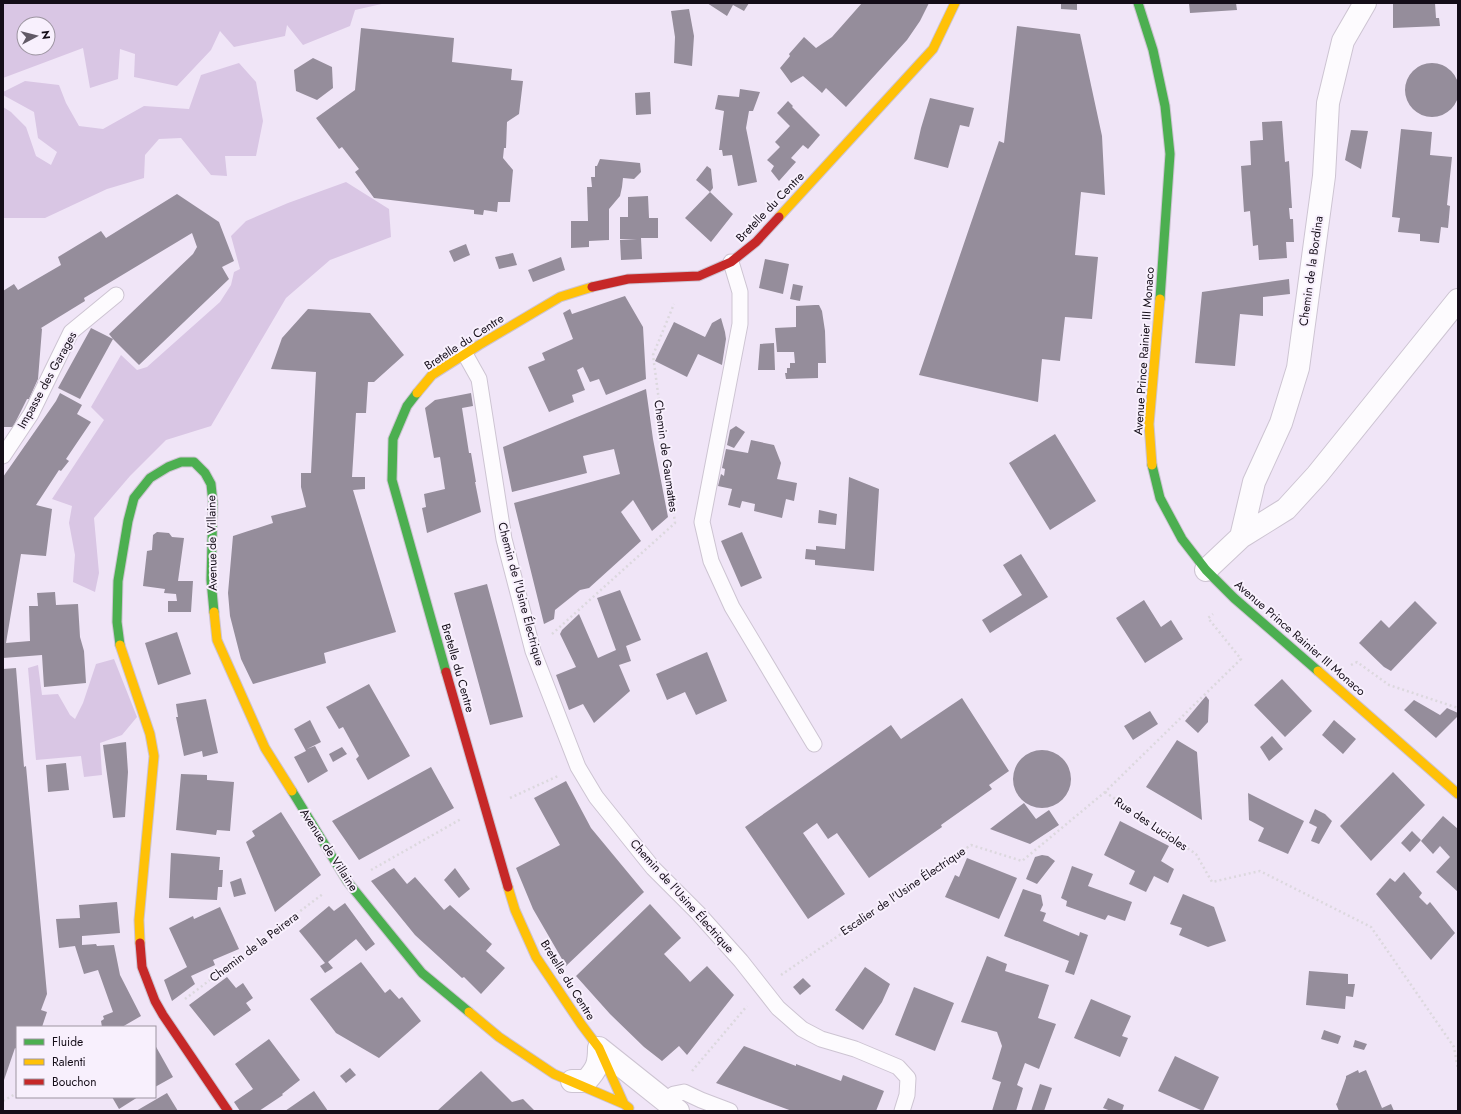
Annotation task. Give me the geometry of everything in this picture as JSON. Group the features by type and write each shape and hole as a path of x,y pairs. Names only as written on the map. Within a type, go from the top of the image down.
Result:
{"street":[{"name":"Bretelle du Centre","path":"599,1048 536,957 515,910 392,480 393,439 407,406 432,375 560,297 586,288 628,279 700,276 731,262 756,242 933,49 956,3"},
{"name":"Avenue Prince Rainier III Monaco","path":"1138,3 1154,50 1165,106 1170,154 1149,424 1152,463 1160,498 1182,539 1206,570 1234,598 1289,644 1458,794"},
{"name":"Chemin de la Bordina","path":"1241,538 1254,482 1281,423 1298,368 1324,176 1328,103 1343,41 1365,3"},
{"path":"1206,570 1241,538 1286,509 1307,486 1458,300"},
{"name":"Avenue de Villaine","path":"228,1111 155,1001 142,967 139,920 154,756 150,734 122,649 117,622 118,581 128,521 134,498 150,478 168,467 182,462 194,462 205,473 211,484 213,503 211,580 217,640 265,748 347,881 422,973 499,1037 554,1074 624,1104 632,1111"},
{"path":"572,1081 586,1081 594,1072 599,1062 599,1048"},
{"path":"599,1048 671,1106"},
{"name":"Avenue de Villaine","path":"599,1048 624,1104"}],"lane":[{"path":"731,262 740,292 740,324 702,522 711,561 732,607 814,744"},
{"name":"Impasse des Garages","path":"3,456 30,414 71,332 116,295"},
{"name":"Chemin de l'Usine Électrique","path":"466,354 480,379 504,539 533,651 578,767 596,797 654,868 698,913 741,961 778,1008 802,1029 821,1039 855,1049 898,1067 908,1078 908,1095 902,1111"},
{"path":"671,1106 674,1094 684,1092 730,1111"}],"path":[{"name":"Chemin de Gaumattes","path":"533,651 675,523 652,355 686,276"},
{"name":"Rue des Lucioles","path":"1234,598 1208,618 1241,659 1105,792 1196,854 1212,882 1260,871 1371,927 1454,1046 1458,1070"},
{"path":"1354,670 1349,666 1357,662 1389,685 1458,708"},
{"path":"505,800 578,767"},
{"name":"Escalier de l'Usine Électrique","path":"762,988 971,845 1022,861 1105,792"},
{"path":"368,871 465,817"},
{"name":"Chemin de la Peirera","path":"164,1015 326,892 323,888"},
{"path":"691,1072 762,988"},
{"path":"3,1101 16,1094"}],"shaded area":[{"path":"3,3 386,3 355,10 350,26 303,45 287,25 285,36 234,47 220,31 211,50 177,86 134,77 135,54 120,49 118,79 90,88 83,48 3,78"},
{"path":"239,63 256,82 263,121 256,156 225,156 227,176 211,175 181,138 159,139 145,155 144,178 107,189 45,218 3,218 3,107 11,112 26,127 36,156 51,165 57,152 38,138 34,112 3,95 3,92 25,81 59,85 66,103 79,126 103,129 144,106 189,109 201,75"},
{"path":"346,182 389,209 391,237 330,260 286,298 211,426 166,440 130,476 94,518 99,573 95,592 73,582 75,555 69,523 72,506 52,499 104,420 91,407 121,355 137,370 147,367 220,302 231,285 234,272 240,269 231,236 246,221 288,203"},
{"path":"114,659 137,717 122,735 100,743 102,775 84,777 81,756 36,760 28,668 38,665 42,695 58,694 70,715 75,719 83,703 96,664"}],"building":[{"path":"707,3 749,3 744,11 733,5 727,16"},
{"path":"862,3 929,3 920,21 907,40 846,107 826,88 822,93 803,76 791,83 780,68 790,56 789,54 804,37 816,48 832,37"},
{"path":"1061,3 1077,3 1077,10 1061,9"},
{"path":"1189,3 1236,3 1237,10 1190,13"},
{"path":"1393,3 1435,3 1436,18 1439,18 1440,26 1393,28"},
{"path":"689,9 694,36 692,66 674,63 675,37 671,11"},
{"path":"1017,26 1080,34 1102,136 1105,195 1081,192 1075,255 1098,257 1092,319 1065,317 1060,361 1042,359 1038,402 919,375 999,141 1004,143"},
{"path":"361,28 454,38 452,62 512,69 511,80 523,81 519,114 507,122 506,148 504,148 503,158 513,170 510,202 498,202 497,212 484,210 483,215 474,214 474,210 374,198 355,172 359,169 342,147 339,149 316,118 355,90"},
{"path":"313,58 332,67 333,88 317,100 296,91 294,70"},
{"path":"1427,63 1437,63 1447,67 1455,75 1459,85 1459,95 1455,105 1447,113 1437,117 1427,117 1417,113 1409,105 1405,95 1405,85 1409,75 1417,67"},
{"path":"740,89 760,92 753,111 749,111 746,128 757,182 738,186 732,155 723,156 722,150 719,150 724,111 715,109 718,95 739,97"},
{"path":"650,92 651,114 636,115 635,93"},
{"path":"930,98 974,108 969,127 960,125 948,168 914,159"},
{"path":"788,101 820,135 808,149 803,145 791,158 796,162 779,181 771,171 774,166 767,160 780,147 775,142 790,126 777,113"},
{"path":"1282,121 1285,162 1289,161 1292,208 1289,208 1290,219 1293,219 1294,242 1286,242 1287,258 1259,260 1258,245 1253,246 1250,211 1244,212 1241,166 1251,165 1250,141 1263,140 1262,122"},
{"path":"1401,129 1432,132 1430,155 1452,157 1447,205 1450,206 1448,228 1441,227 1439,243 1420,241 1420,234 1398,232 1400,218 1392,217"},
{"path":"1351,130 1368,131 1361,169 1345,160"},
{"path":"600,159 640,163 641,172 634,179 623,178 620,196 609,209 609,240 589,241 589,247 571,248 571,221 588,221 587,187 592,187 591,177 595,177 595,166 597,166"},
{"path":"707,166 711,169 713,188 710,192 696,180"},
{"path":"710,192 733,214 711,242 685,218"},
{"path":"177,194 219,222 234,261 222,267 229,279 139,365 109,334 193,254 197,247 192,233 84,298 85,301 41,328 38,379 29,399 27,399 13,427 3,427 3,291 14,284 18,290 61,265 58,257 101,231 106,238"},
{"path":"648,196 649,218 658,218 658,238 641,238 642,259 621,260 620,240 637,239 620,239 620,217 628,217 628,197"},
{"path":"466,244 470,255 454,262 449,251"},
{"path":"513,253 517,265 499,269 495,257"},
{"path":"561,257 565,270 533,282 528,270"},
{"path":"765,259 789,264 783,294 759,288"},
{"path":"1289,279 1290,294 1263,297 1263,316 1240,314 1235,366 1195,363 1202,292"},
{"path":"793,284 803,286 800,301 790,299"},
{"path":"625,296 643,327 646,379 606,395 599,379 590,382 583,367 577,370 585,390 572,395 574,402 549,412 528,367 545,360 542,353 573,339 563,313 570,309 572,314"},
{"path":"819,305 822,311 825,331 826,363 818,363 818,378 786,379 785,373 787,373 787,368 790,368 790,363 795,363 794,352 777,352 775,328 796,327 796,306"},
{"path":"308,309 370,313 404,355 374,382 368,382 366,413 356,413 352,477 365,477 365,489 353,490 396,632 324,653 326,663 253,684 241,659 230,616 228,593 233,536 273,523 271,516 306,507 301,487 301,473 311,473 316,372 271,369 282,338"},
{"path":"721,318 726,339 722,365 698,354 687,377 655,361 674,322 705,337 712,323"},
{"path":"91,328 113,339 80,399 58,388"},
{"path":"774,343 775,370 758,370 760,344"},
{"path":"646,389 653,439 668,517 652,531 633,500 621,512 641,541 589,588 580,590 555,610 554,619 544,624 514,503 620,474 614,449 583,456 587,473 512,492 503,447"},
{"path":"60,393 82,405 77,414 91,422 66,459 69,461 61,471 59,470 36,505 52,509 46,556 21,554 6,643 30,641 29,606 38,606 37,593 55,592 56,605 78,604 80,637 84,651 86,683 44,687 42,655 3,658 3,477"},
{"path":"471,393 473,406 462,408 469,453 471,453 481,512 427,533 422,508 426,507 424,494 445,489 440,457 434,458 425,408 435,400"},
{"path":"736,426 745,432 734,448 727,445 730,430"},
{"path":"1055,434 1096,501 1050,530 1009,463"},
{"path":"751,440 774,445 781,463 777,479 797,483 794,501 786,499 782,518 754,511 755,504 742,501 740,508 728,505 732,489 718,486 721,474 724,476 725,469 722,468 726,449 748,453"},
{"path":"849,477 879,489 874,571 815,565 815,560 805,559 806,549 816,550 816,546 845,549"},
{"path":"819,510 837,514 836,525 818,523"},
{"path":"157,532 169,533 172,537 184,538 178,581 193,581 191,612 168,612 168,601 177,601 176,594 164,593 165,589 143,586 147,551 152,550 153,535"},
{"path":"742,532 762,578 741,587 721,541"},
{"path":"1021,554 1048,597 990,633 982,620 1022,595 1003,565"},
{"path":"487,584 523,717 490,725 454,593"},
{"path":"620,590 641,640 626,646 631,661 619,665 630,691 594,723 583,704 569,710 556,675 576,667 560,634 562,630 579,614 598,658 616,650 597,598"},
{"path":"1144,600 1161,627 1171,620 1183,639 1145,663 1116,618"},
{"path":"1415,601 1437,623 1391,671 1384,667 1359,643 1381,620 1389,628"},
{"path":"177,632 191,674 158,685 145,643"},
{"path":"707,652 727,701 696,715 685,692 667,700 656,674"},
{"path":"16,668 24,767 26,766 47,994 41,1010 47,1012 42,1026 16,1026 16,1048 3,1083 3,669"},
{"path":"1282,679 1312,711 1285,737 1254,705"},
{"path":"369,684 410,756 368,780 356,759 359,756 343,727 339,729 326,707"},
{"path":"1206,696 1209,700 1208,722 1198,733 1185,721"},
{"path":"962,698 1009,771 989,785 992,789 941,825 942,827 869,878 837,833 828,839 817,823 803,833 845,894 808,919 745,827 891,725 901,739"},
{"path":"206,699 218,753 203,757 202,751 184,756 176,717 178,717 176,704"},
{"path":"1414,700 1440,715 1447,708 1458,713 1458,716 1436,738 1404,710"},
{"path":"1150,711 1158,724 1133,740 1124,726"},
{"path":"310,720 321,742 307,749 315,746 328,771 308,783 294,757 306,751 294,729"},
{"path":"1334,720 1356,739 1343,754 1322,735"},
{"path":"1272,736 1283,749 1269,761 1260,747"},
{"path":"1177,740 1197,752 1202,820 1146,787"},
{"path":"126,742 128,772 125,817 113,818 103,745"},
{"path":"342,747 347,754 333,762 329,754"},
{"path":"1036,750 1048,750 1063,758 1071,773 1071,785 1063,800 1048,808 1036,808 1021,800 1013,785 1013,773 1021,758"},
{"path":"66,763 69,790 48,792 46,765"},
{"path":"431,767 454,808 359,860 332,821"},
{"path":"1393,772 1425,805 1371,861 1340,826"},
{"path":"181,774 207,775 207,780 234,782 230,831 217,830 216,835 176,830"},
{"path":"566,781 591,828 644,892 566,966 533,909 516,868 560,845 534,798"},
{"path":"1248,793 1304,821 1288,854 1258,841 1264,828 1249,820"},
{"path":"1024,803 1036,819 1049,810 1059,825 1030,844 990,829"},
{"path":"1315,809 1325,814 1332,821 1319,844 1311,841 1317,827 1309,823"},
{"path":"281,812 321,875 275,912 246,842 255,836 252,831"},
{"path":"1443,816 1458,829 1458,892 1436,872 1450,857 1440,846 1433,854 1421,841"},
{"path":"1120,821 1169,846 1161,861 1174,869 1168,883 1154,876 1146,892 1129,884 1135,871 1104,855"},
{"path":"1412,831 1421,840 1410,852 1401,843"},
{"path":"171,853 220,857 219,870 223,870 222,887 218,887 217,900 169,898"},
{"path":"1042,855 1048,856 1055,861 1037,884 1026,879 1035,857"},
{"path":"967,858 1017,878 999,919 945,897 955,875 959,877"},
{"path":"1072,866 1093,874 1088,886 1132,902 1125,921 1108,915 1105,920 1066,906 1067,901 1061,898"},
{"path":"394,868 407,884 415,877 444,910 450,905 492,944 486,951 505,968 481,994 464,977 462,978 415,935 371,881"},
{"path":"455,868 470,889 459,898 444,880"},
{"path":"1404,872 1422,893 1419,897 1427,905 1430,902 1455,933 1431,960 1376,894 1390,878 1395,882"},
{"path":"241,878 246,894 234,897 230,882"},
{"path":"1023,889 1041,895 1043,905 1040,911 1046,913 1043,921 1079,936 1080,932 1088,935 1074,975 1065,972 1069,961 1004,936"},
{"path":"1183,894 1214,907 1226,941 1208,947 1179,935 1182,928 1170,924"},
{"path":"117,902 120,933 82,936 82,945 114,945 120,975 141,1016 124,1026 102,1026 101,1021 104,1019 103,1016 113,1012 98,970 84,974 75,946 59,948 56,919 80,918 79,905"},
{"path":"345,903 375,944 366,951 356,939 328,962 333,968 325,973 320,966 325,963 299,931 329,906 334,911"},
{"path":"650,904 681,938 664,954 690,982 707,966 734,995 687,1055 679,1046 662,1061 644,1047 610,1014 576,976"},
{"path":"220,907 239,949 213,960 215,965 191,976 195,984 172,1001 164,980 187,967 169,928 193,916 194,919"},
{"path":"987,956 1007,964 1005,971 1049,985 1038,1018 1056,1024 1039,1069 1025,1063 1017,1085 1023,1088 1016,1111 992,1111 1001,1082 992,1079 1002,1046 997,1032 961,1022"},
{"path":"361,962 385,993 390,989 399,999 402,997 421,1021 379,1058 336,1033 310,999"},
{"path":"865,967 890,984 882,1002 863,1030 835,1010"},
{"path":"1309,971 1348,974 1348,984 1355,984 1353,997 1346,996 1345,1009 1306,1005"},
{"path":"227,977 236,988 243,983 253,998 246,1003 251,1010 214,1036 189,1005"},
{"path":"803,978 811,986 800,995 793,987"},
{"path":"914,987 954,1003 935,1051 895,1035"},
{"path":"1091,999 1131,1016 1122,1036 1128,1038 1120,1057 1074,1038"},
{"path":"1324,1030 1341,1036 1338,1044 1321,1039"},
{"path":"269,1039 300,1080 282,1094 283,1095 259,1111 240,1111 234,1102 253,1089 235,1064"},
{"path":"1355,1040 1367,1044 1364,1050 1353,1047"},
{"path":"744,1046 841,1081 843,1075 884,1091 876,1111 792,1111 716,1083"},
{"path":"156,1047 173,1077 156,1086"},
{"path":"1175,1056 1219,1077 1203,1111 1158,1091"},
{"path":"350,1068 356,1075 346,1083 340,1076"},
{"path":"1358,1070 1359,1073 1366,1070 1382,1108 1391,1104 1394,1111 1339,1111 1336,1104 1346,1076"},
{"path":"481,1071 512,1102 523,1099 535,1111 437,1111"},
{"path":"1040,1084 1052,1088 1044,1111 1031,1111"},
{"path":"314,1091 328,1111 285,1111"},
{"path":"167,1093 178,1111 136,1111"},
{"path":"113,1098 136,1098 119,1109"},
{"path":"1108,1098 1124,1105 1122,1111 1111,1111 1103,1108"}],"traffic: fast":[{"path":"1138,3 1153,50 1165,106 1170,154 1160,299"},
{"path":"417,393 407,406 393,439 392,480 446,672"},
{"path":"120,645 117,622 118,581 128,521 134,498 150,478 168,467 181,462 194,462 205,473 211,484 213,503 211,580 214,612"},
{"path":"1152,465 1160,498 1182,539 1206,570 1234,598 1318,671"},
{"path":"292,791 347,881 422,973 469,1012"}],"traffic: slow":[{"path":"779,217 933,49 955,3"},
{"path":"417,393 432,375 479,345 560,297 592,287"},
{"path":"1152,465 1149,424 1160,299"},
{"path":"214,612 217,640 265,748 292,791"},
{"path":"120,645 150,734 154,756 139,920 140,943"},
{"path":"1318,671 1458,794"},
{"path":"508,887 515,910 536,957 599,1048 624,1104 629,1108"},
{"path":"469,1012 499,1037 554,1074 624,1104"}],"traffic: jam":[{"path":"592,287 628,279 699,276 731,262 756,242 779,217"},
{"path":"446,672 508,887"},
{"path":"140,943 142,967 155,1001 228,1111"}]}
